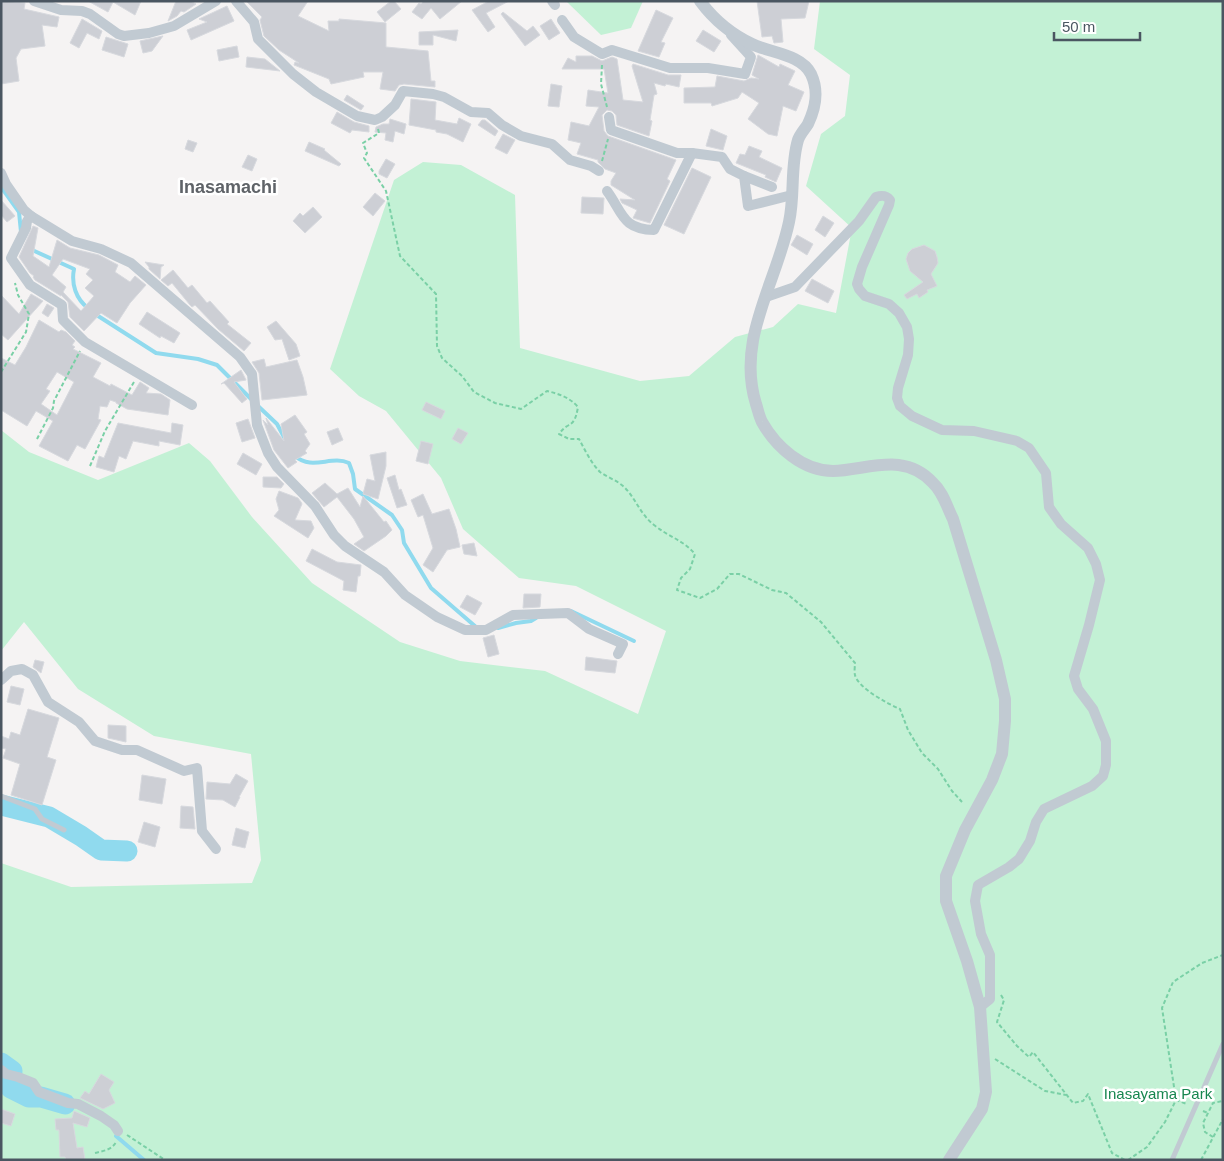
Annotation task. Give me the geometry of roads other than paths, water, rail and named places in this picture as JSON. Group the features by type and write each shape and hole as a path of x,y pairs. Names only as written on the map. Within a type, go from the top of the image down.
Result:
{"street":[{"path":"34,1 61,10 82,11 90,14 118,34 124,36 150,33 174,26 216,1"},
{"path":"236,1 254,22 258,39 294,74 316,92 357,116 375,120 382,117 395,105 403,91 433,94 444,97 472,112 488,113 502,125 520,136 552,144 570,160 591,166 599,171"},
{"path":"562,20 574,37 602,54 612,50 670,68 708,68 745,74 751,57 700,1"},
{"path":"726,29 752,45 800,62 810,71 816,85 816,104 799,138 792,175 791,214 785,241 755,327 751,350 750,380 761,420 772,438 795,459 820,470 850,470 884,464 914,469 934,483 953,519 996,660 1005,698 1006,721 1002,754 992,780 965,830 946,876 946,901 967,961 980,1007 986,1092 982,1109 949,1160"},
{"path":"610,117 611,130 677,153 692,152 722,157 730,169 772,187"},
{"path":"608,191 618,206 624,221 641,230 654,230 692,152"},
{"path":"1,173 6,184 24,210 31,216 72,241 101,249 131,264 240,357 252,374 257,425 268,453 277,466 315,506 334,534 345,546 384,572 406,595 437,617 466,630 486,630 513,615 568,613 589,629 623,644 618,654"},
{"path":"744,176 748,206 792,195"},
{"path":"766,297 795,287 859,221 876,197 887,197 890,200 889,205 862,267 857,284 865,296 889,304 899,313 907,327 909,339 908,355 898,388 897,398 900,406 912,416 942,430 974,431 1017,440 1029,448 1046,473 1049,507 1060,524 1088,548 1096,564 1100,580 1074,676 1078,689 1093,709 1106,741 1106,765 1103,776 1092,786 1044,809 1036,822 1030,841 1019,859 978,885 975,901 981,934 990,955 991,975 990,999 980,1007"},
{"path":"31,216 11,258 30,285 62,305 63,320 85,342 192,406"},
{"path":"1,680 11,671 22,668 33,675 48,702 79,722 95,741 122,750 137,750 184,771 197,768 202,831 216,849"},
{"path":"4,1072 33,1083 39,1092 68,1103 78,1104 101,1116 114,1125 118,1135"}],"lane":[{"path":"1,796 35,809 42,819 64,830"},
{"path":"1174,1160 1223,1044"}],"waterway":[{"path":"1,187 19,212 21,232"},
{"path":"30,249 74,269 75,291 88,308"},
{"path":"95,314 156,353 198,359 217,365 251,399"},
{"path":"258,406 277,424 285,439"},
{"path":"295,456 301,460 315,463 335,461 349,463 355,489 392,515 402,530 404,543 431,588 476,627"},
{"path":"571,611 634,641"},
{"path":"498,628 531,621 536,618"},
{"path":"1,805 49,817 101,850 127,851"},
{"path":"1,1063 12,1071 11,1088 29,1097 41,1097 65,1104"},
{"path":"116,1136 144,1160"}],"district":[{"name":"Inasamachi","path":"228,187"}],"park label":[{"name":"Inasayama Park","path":"1158,1094"}]}
